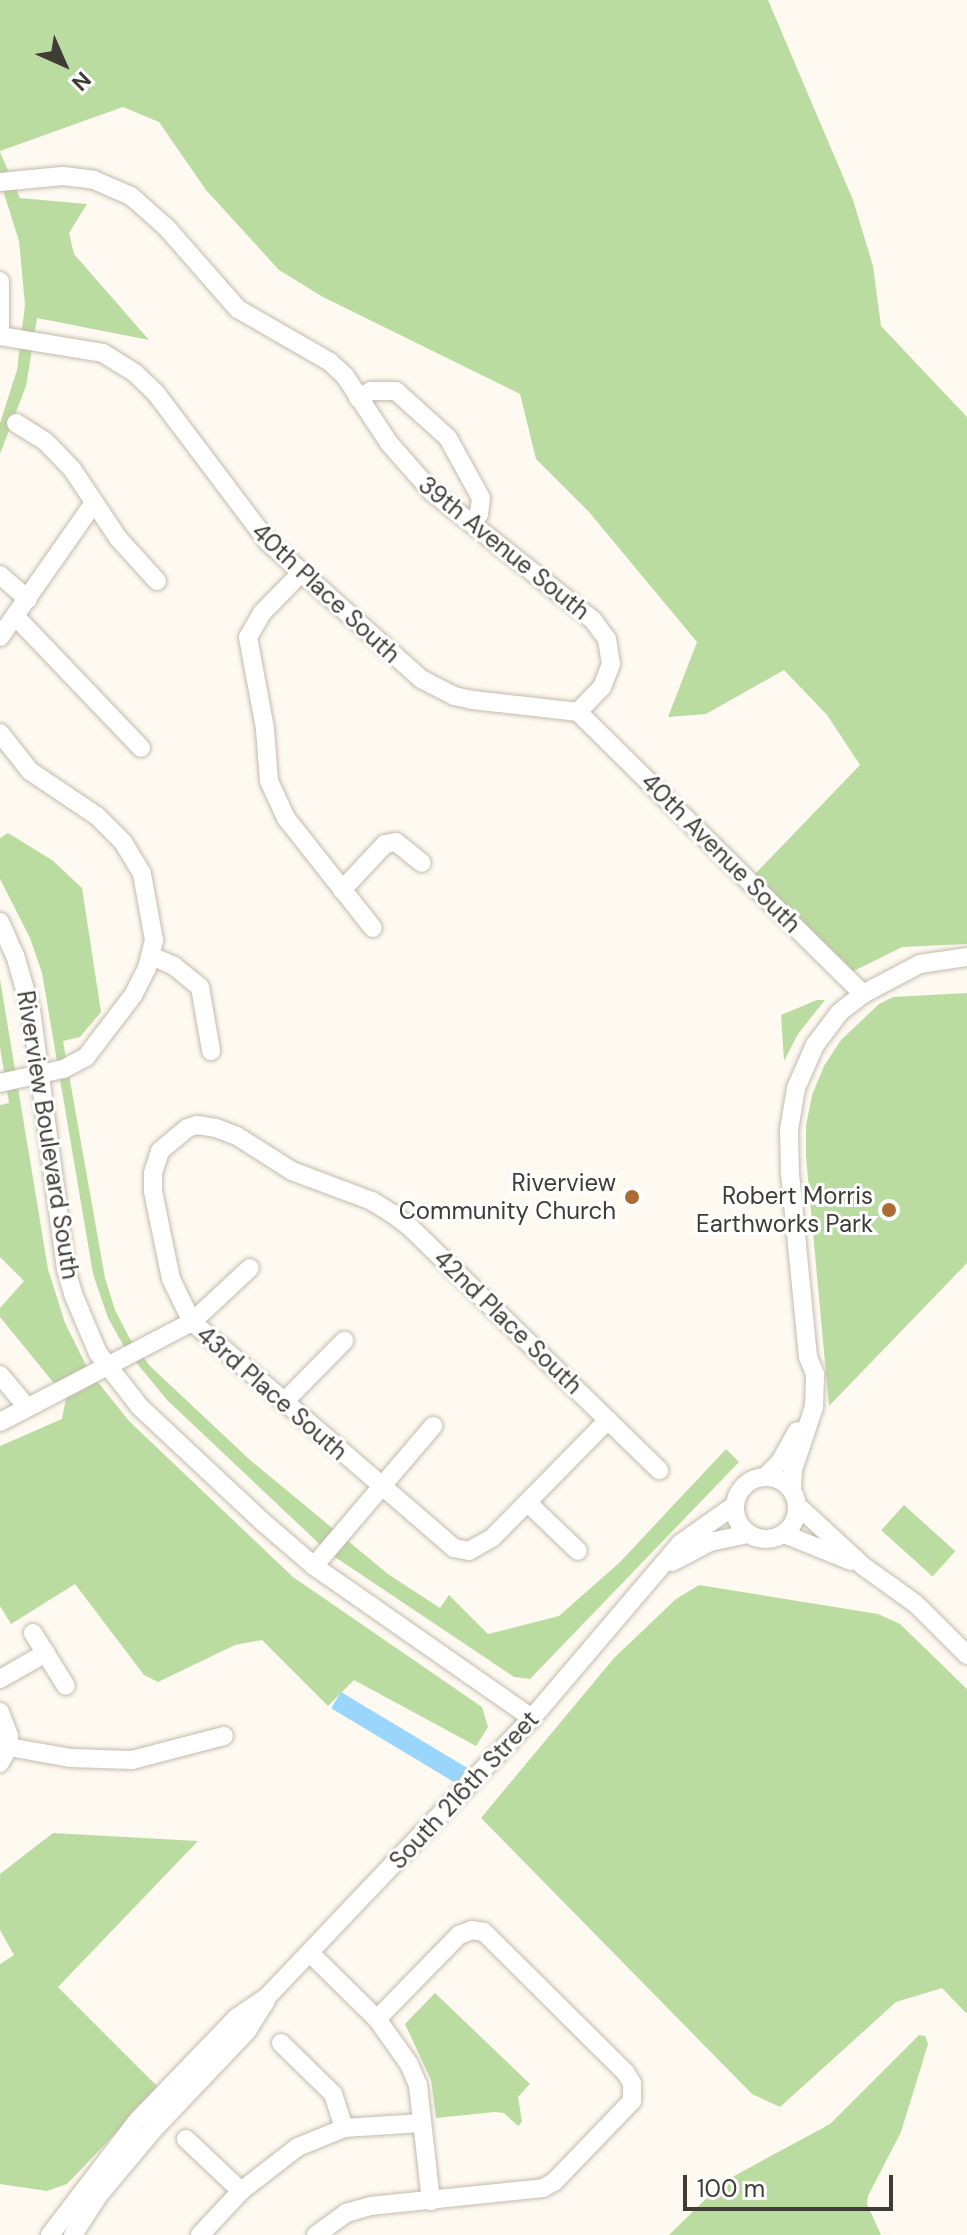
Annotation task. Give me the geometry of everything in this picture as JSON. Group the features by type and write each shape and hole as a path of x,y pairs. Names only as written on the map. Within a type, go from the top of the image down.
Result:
{"street":[{"name":"39th Avenue South","path":"0,182 63,176 94,180 131,196 167,228 238,309 330,362 412,471 432,492 473,521 593,620 607,639 611,664 602,687 578,712"},
{"path":"0,281 0,329"},
{"name":"40th Place South","path":"0,336 103,353 135,373 155,392 244,514 300,574 408,670 435,687 473,700 578,712"},
{"path":"358,398 371,391 396,391 448,438 481,498 479,514 473,521"},
{"path":"16,423 34,432 60,456 135,559 157,581"},
{"path":"0,637 94,503"},
{"path":"300,574 255,622 247,647 263,714 271,789 286,818 373,928"},
{"path":"0,575 28,599"},
{"path":"16,617 141,748"},
{"name":"40th Avenue South","path":"578,712 863,994"},
{"path":"0,733 18,759 97,816 134,857 142,874 154,940 151,956 134,994 86,1057 76,1065 0,1083"},
{"path":"342,890 385,844 396,842 422,863"},
{"name":"Riverview Boulevard South","path":"0,922 24,981 66,1269 83,1320 108,1366 140,1407 314,1566 532,1718"},
{"path":"151,956 174,966 200,987 211,1051"},
{"path":"810,1366 805,1375 798,1428 780,1462 766,1476 747,1483 735,1505 738,1521 749,1534 763,1539 784,1534 794,1523 793,1470 814,1407 815,1374 810,1366 790,1174 791,1114 803,1068 815,1045 840,1012 863,994 920,964 967,957"},
{"name":"42nd Place South","path":"171,1138 197,1125 216,1128 237,1136 292,1171 372,1201 393,1214 659,1470"},
{"name":"43rd Place South","path":"171,1138 155,1162 153,1191 171,1279 192,1322 380,1486 462,1552 469,1551 498,1532 528,1503"},
{"path":"0,1422 192,1322 250,1268"},
{"path":"284,1402 344,1341"},
{"path":"0,1375 27,1407"},
{"path":"578,1551 528,1503 608,1420"},
{"path":"314,1566 433,1426"},
{"path":"766,1476 782,1480 795,1498 863,1566 916,1604 967,1655"},
{"name":"South 216th Street","path":"90,2193 247,2031 267,1997 532,1718 680,1544 735,1505"},
{"name":"South 216th Street","path":"654,1576 710,1542 749,1534"},
{"path":"784,1534 863,1566"},
{"path":"33,1633 66,1686"},
{"path":"0,1679 46,1653"},
{"path":"0,1712 9,1736 4,1755 132,1760 161,1756 224,1736"},
{"path":"316,2235 346,2213 370,2206 543,2188 554,2182 632,2101 633,2091 625,2072 492,1935 472,1930 459,1935 377,2019"},
{"path":"310,1953 377,2019 409,2064 418,2085 431,2201"},
{"path":"281,2043 333,2094 344,2128"},
{"path":"200,2235 241,2191 298,2147 344,2128 422,2123"},
{"path":"186,2139 241,2191"},
{"path":"50,2235 90,2193"},
{"path":"73,2235 90,2193"}],"green space":[{"path":"0,0 768,0 853,200 873,266 881,326 967,417 967,944 902,947 852,972 754,875 860,765 827,715 784,670 706,714 668,717 697,642 589,512 536,459 520,394 323,297 279,270 206,190 159,122 123,107 0,151"},
{"path":"0,152 20,198 87,204 69,233 74,254 149,340 37,318 26,386 0,454 0,423 17,370 25,305 19,241 0,181"},
{"path":"8,833 52,860 82,888 101,1012 80,1037 63,1041 105,1278 115,1310 130,1339 150,1366 250,1460 388,1574 440,1608 449,1595 488,1634 559,1616 620,1562 726,1449 739,1462 530,1679 514,1677 329,1553 167,1400 126,1350 108,1318 93,1274 42,973 30,938 0,879 0,838"},
{"path":"0,979 48,1269 65,1323 89,1371 129,1421 293,1577 482,1707 488,1727 476,1746 354,1680 328,1706 262,1640 235,1645 158,1682 144,1675 75,1584 11,1624 0,1606 0,1446 62,1419 66,1398 0,1317 0,1308 24,1281 0,1257 0,1105 9,1103 0,1047"},
{"name":"Robert Morris Earthworks Park","path":"967,993 967,1263 829,1406 806,1157 806,1126 812,1095 824,1066 841,1040 879,1004 893,997"},
{"path":"817,1000 825,1000 798,1034 784,1061 781,1015"},
{"path":"904,1505 955,1551 933,1576 881,1530"},
{"path":"699,1585 878,1614 900,1624 967,1689 967,2014 942,1988 896,2002 780,2107 752,2094 481,1818 614,1658 676,1599"},
{"path":"53,1833 198,1841 58,1987 159,2088 67,2184 47,2191 0,2184 0,1964 14,1955 0,1930 0,1874"},
{"path":"435,1993 530,2084 518,2097 522,2122 518,2126 504,2113 495,2112 436,2118 431,2080 405,2024"},
{"path":"919,2035 925,2036 928,2044 901,2132 868,2196 867,2204 881,2235 669,2235 723,2182 830,2124"}],"water":[{"path":"341,1692 467,1768 457,1784 331,1708"}],"place":[{"name":"Riverview Community Church","path":"632,1197"},
{"name":"Robert Morris Earthworks Park","path":"889,1210"}]}
